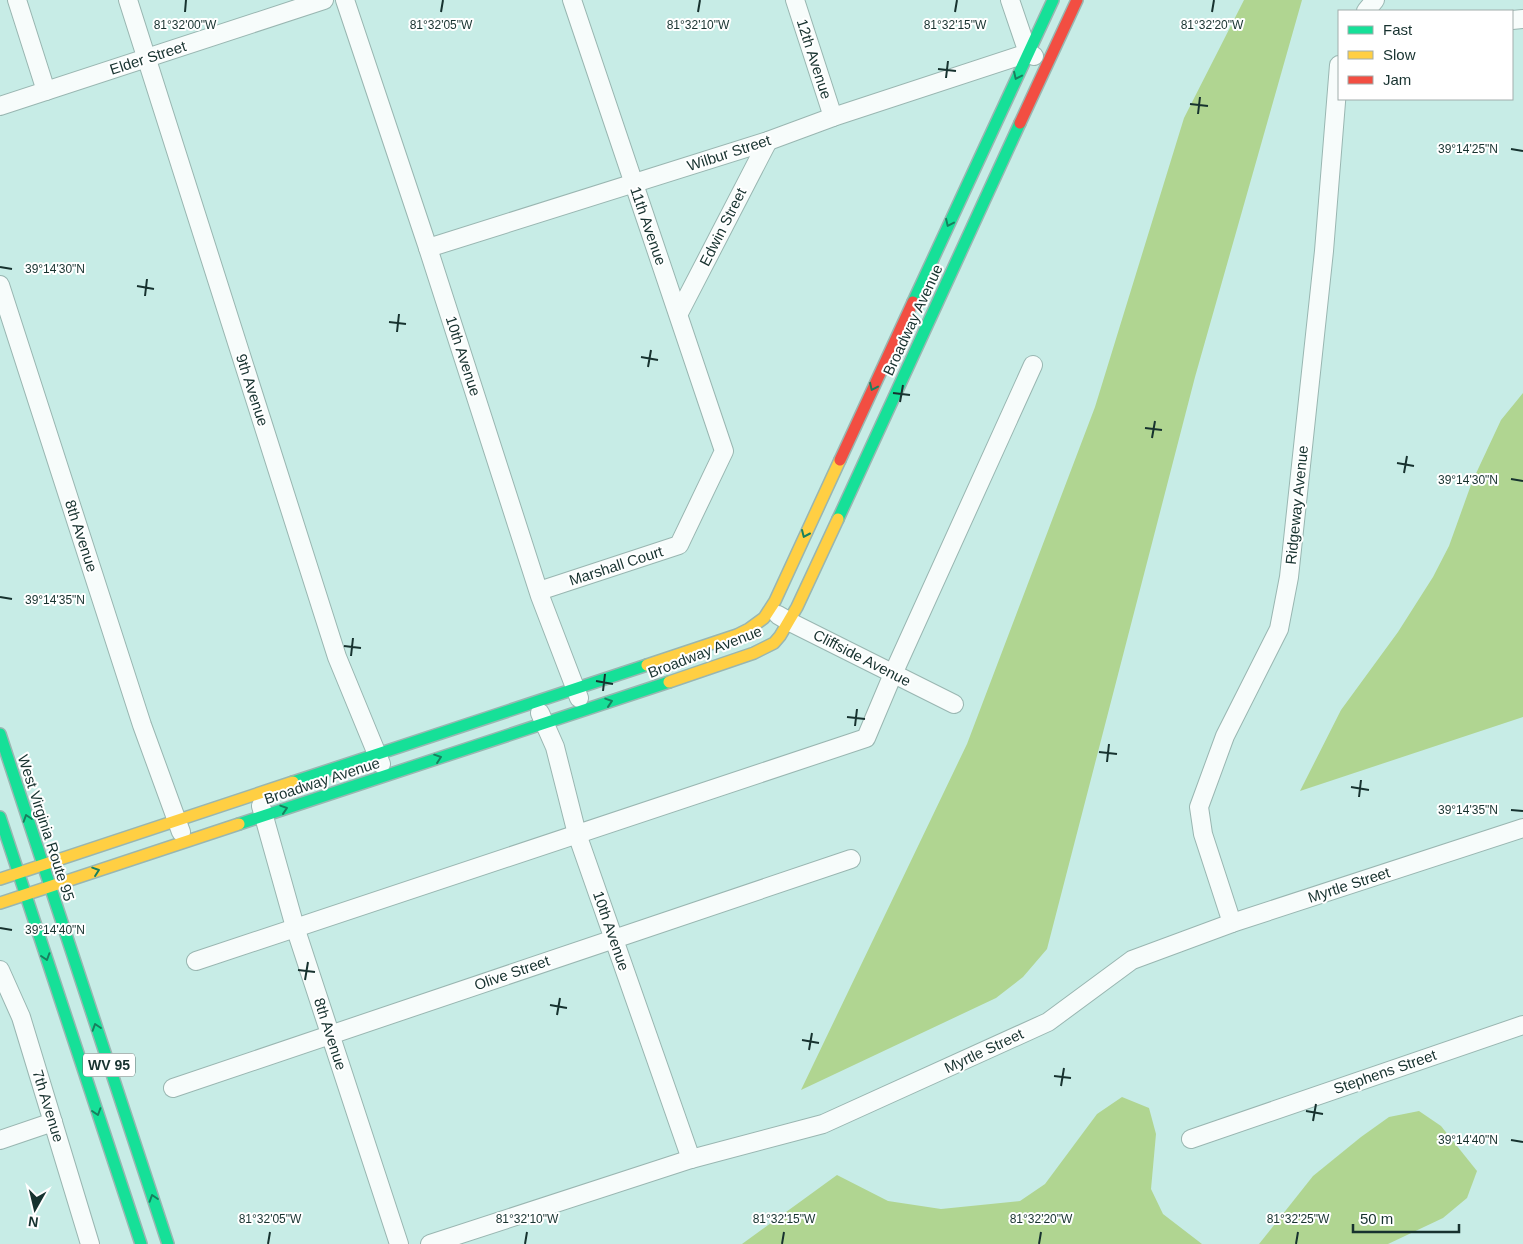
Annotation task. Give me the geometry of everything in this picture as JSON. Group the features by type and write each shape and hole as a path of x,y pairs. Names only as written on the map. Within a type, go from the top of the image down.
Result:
{"main road":[{"name":"Broadway Avenue","path":"0,879 736,635 756,626 771,610 1053,0"},
{"name":"Broadway Avenue","path":"0,903 754,653 774,642 790,622 1077,0"},
{"name":"West Virginia Route 95","path":"0,734 168,1244"},
{"name":"WV 95","path":"0,817 140,1244"}],"street":[{"path":"16,0 46,91"},
{"name":"9th Avenue","path":"128,0 337,657 385,776"},
{"name":"Elder Street","path":"0,106 324,0"},
{"name":"10th Avenue","path":"345,0 428,248 539,591 584,710"},
{"name":"11th Avenue","path":"572,0 633,183 679,312 724,451"},
{"name":"12th Avenue","path":"796,0 833,117"},
{"path":"1010,0 1028,53 1048,63"},
{"name":"Wilbur Street","path":"428,248 768,141 833,117 1028,53"},
{"name":"Ridgeway Avenue","path":"1232,923 1203,834 1199,807 1226,736 1279,629 1290,577 1324,251 1338,77"},
{"name":"Edwin Street","path":"679,312 768,141"},
{"name":"8th Avenue","path":"0,285 142,725 184,842"},
{"path":"196,961 866,738 893,674 1033,365"},
{"name":"Marshall Court","path":"539,591 679,546 724,451"},
{"name":"Cliffside Avenue","path":"771,610 790,622 954,704"},
{"name":"10th Avenue","path":"535,702 555,747 576,834 691,1159"},
{"name":"8th Avenue","path":"257,794 295,927 399,1244"},
{"name":"Myrtle Street","path":"430,1244 691,1159 823,1124 1048,1022 1132,960 1232,923 1523,828"},
{"name":"Olive Street","path":"173,1088 851,859"},
{"name":"7th Avenue","path":"0,970 21,1016 90,1244"},
{"name":"Stephens Street","path":"1191,1139 1523,1025"},
{"path":"0,1140 53,1122"}],"green space":[{"path":"1244,0 1302,0 1195,377 1047,949 1023,977 996,998 801,1090 967,744 1095,407 1184,118"},
{"path":"1523,393 1523,717 1300,791 1341,710 1398,632 1433,577 1449,546 1472,482 1501,420"},
{"path":"1122,1097 1149,1108 1156,1134 1151,1189 1163,1214 1202,1244 742,1244 837,1175 888,1201 941,1209 1020,1201 1045,1184 1097,1114"},
{"path":"1419,1111 1441,1126 1477,1171 1467,1198 1443,1218 1388,1244 1259,1244 1313,1176 1389,1117"}],"traffic: fast":[{"path":"913,302 1053,0"},
{"path":"838,519 1020,123"},
{"path":"293,782 647,665"},
{"path":"239,824 669,682"},
{"path":"0,734 168,1244"},
{"path":"0,817 141,1244"}],"traffic: slow":[{"path":"647,665 737,635 764,618 775,601 840,460"},
{"path":"669,682 754,653 774,643 797,607 838,519"},
{"path":"0,879 293,782"},
{"path":"0,903 239,824"}],"traffic: jam":[{"path":"1020,123 1077,0"},
{"path":"840,460 913,302"}]}
